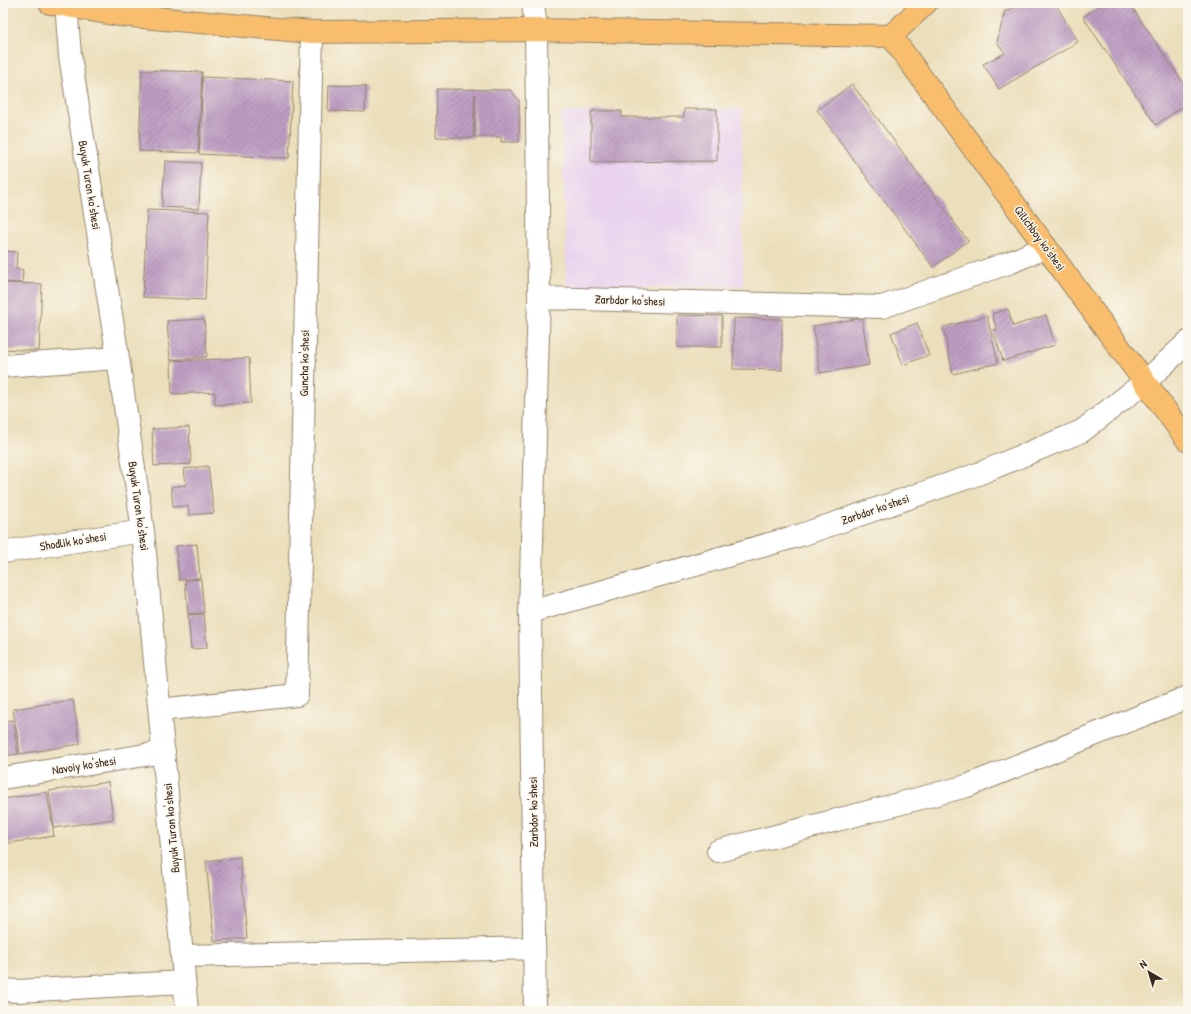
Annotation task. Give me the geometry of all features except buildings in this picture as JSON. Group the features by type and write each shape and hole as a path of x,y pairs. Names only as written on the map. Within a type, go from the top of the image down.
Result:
{"main road":[{"path":"61,4 119,15 312,32 536,30 891,36 926,3"},
{"name":"Qilichboy ko'shesi","path":"891,36 1188,441"}],"street":[{"name":"Zarbdor ko'shesi","path":"533,3 536,30 539,298 530,612 535,1011"},
{"name":"Buyuk Turon ko'shesi","path":"61,4 118,358 143,531 164,752 183,982 187,1011"},
{"name":"Guncha ko'shesi","path":"160,710 297,695 312,32"},
{"name":"Zarbdor ko'shesi","path":"539,298 882,307 1011,262 1046,247"},
{"name":"Zarbdor ko'shesi","path":"530,612 801,535 978,474 1082,431 1145,382 1188,342"},
{"path":"3,366 118,358"},
{"name":"Shodlik ko'shesi","path":"3,552 143,531"},
{"path":"718,851 967,786 1188,697"},
{"name":"Navoiy ko'shesi","path":"3,778 164,752"},
{"path":"182,956 534,948"},
{"path":"3,990 183,982"}],"shaded area":[{"path":"684,109 742,109 743,286 567,289 561,112 622,111 622,117 684,117"}]}
